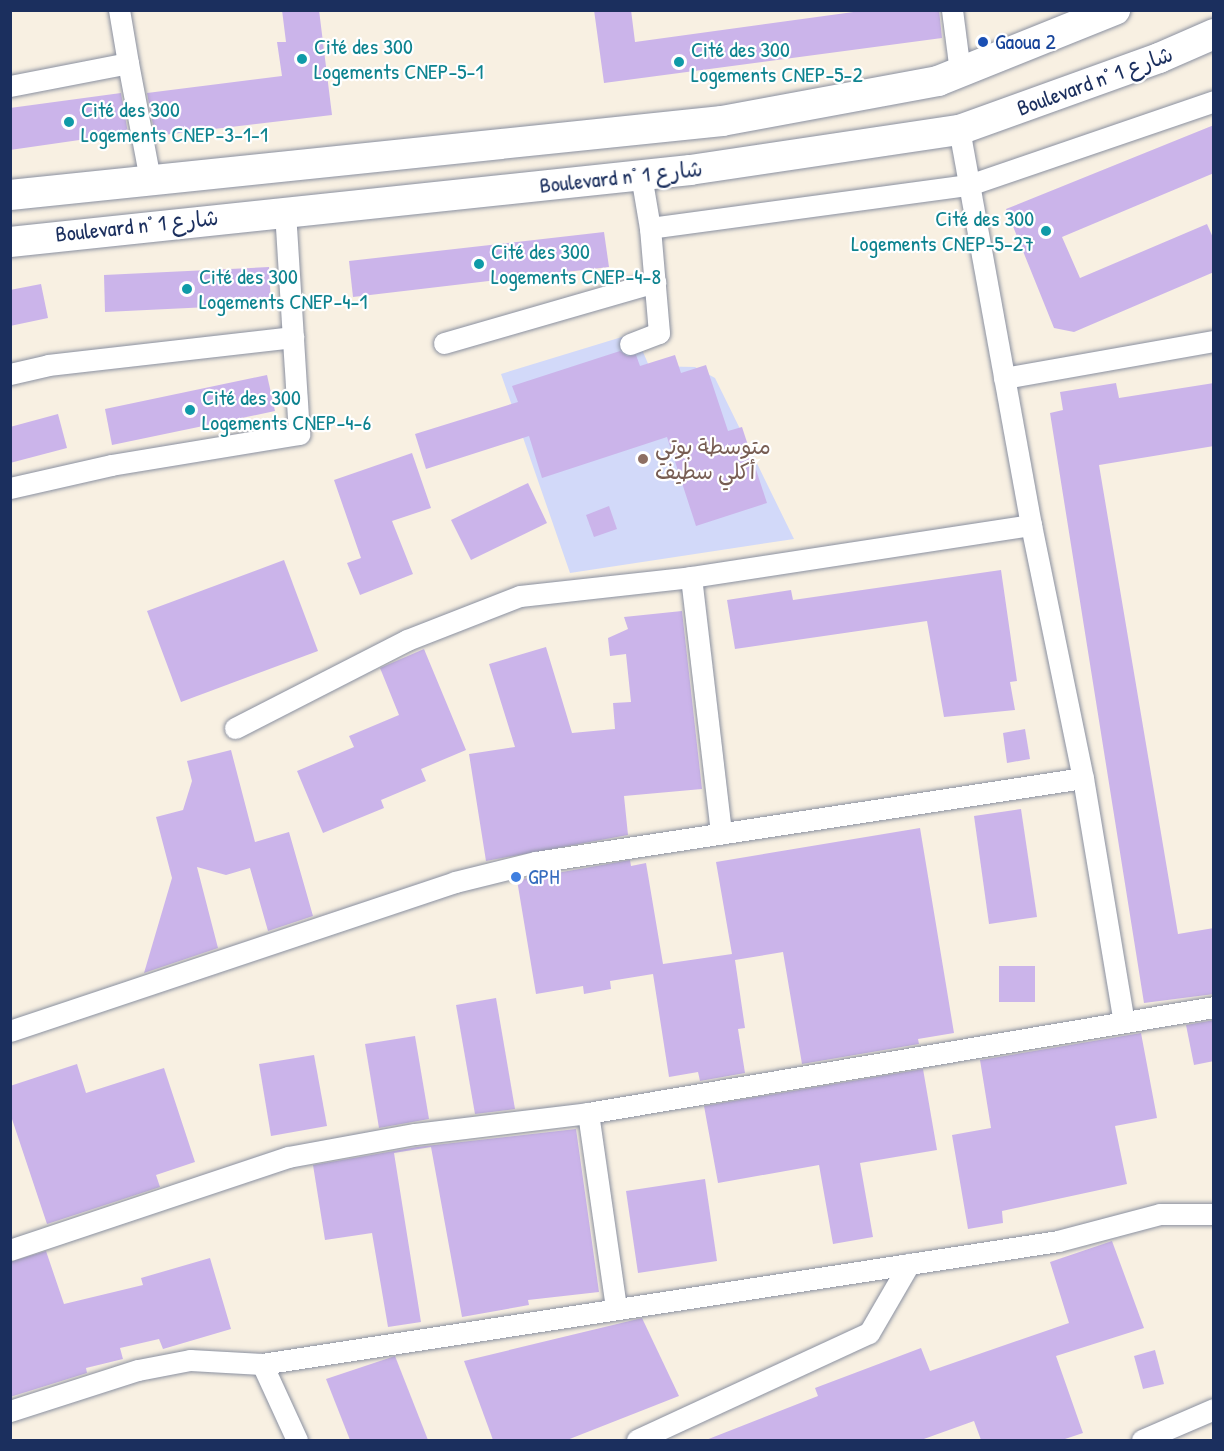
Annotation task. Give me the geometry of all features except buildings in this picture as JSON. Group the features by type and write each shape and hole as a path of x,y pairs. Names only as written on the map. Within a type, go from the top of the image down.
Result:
{"main road":[{"name":"Boulevard n° شارع 1","path":"10,195 722,121 938,81 1115,10"},
{"name":"Boulevard n° شارع 1","path":"10,242 285,210 640,175 960,130 1159,58 1214,34"}],"street":[{"path":"119,10 150,179"},
{"path":"952,10 960,72"},
{"path":"10,86 128,63"},
{"path":"650,228 969,185 1214,101"},
{"path":"960,130 1031,525 1083,778 1124,1022"},
{"path":"630,344 659,333 650,228 640,175"},
{"path":"10,488 111,465 299,434 285,210"},
{"path":"444,343 655,282"},
{"path":"10,374 48,365 293,337"},
{"path":"1005,378 1214,341"},
{"path":"235,728 407,640 482,608 520,596 691,577 1031,525"},
{"path":"691,577 721,833"},
{"path":"10,1031 455,882 536,862 1083,778"},
{"path":"10,1250 288,1157 415,1134 588,1113 1214,1007"},
{"path":"588,1113 616,1307"},
{"path":"10,1411 138,1370 190,1360 262,1364 616,1307 1058,1241 1144,1216 1214,1214"},
{"path":"637,1440 869,1333 909,1264"},
{"path":"262,1364 297,1440"},
{"path":"1142,1440 1214,1409"}],"shaded area":[{"name":"متوسطة بوتي أكلي سطيف","path":"635,333 649,366 695,367 715,378 794,539 570,573 501,374"}],"place":[{"name":"Gaoua 2","path":"983,42"},
{"name":"Cité des 300 Logements CNEP-5-1","path":"302,59"},
{"name":"Cité des 300 Logements CNEP-5-2","path":"679,62"},
{"name":"Cité des 300 Logements CNEP-3-1-1","path":"69,122"},
{"name":"Cité des 300 Logements CNEP-5-27","path":"1046,231"},
{"name":"Cité des 300 Logements CNEP-4-8","path":"479,264"},
{"name":"Cité des 300 Logements CNEP-4-1","path":"187,289"},
{"name":"Cité des 300 Logements CNEP-4-6","path":"190,410"},
{"name":"متوسطة بوتي أكلي سطيف","path":"643,459"},
{"name":"GPH","path":"516,877"}]}
